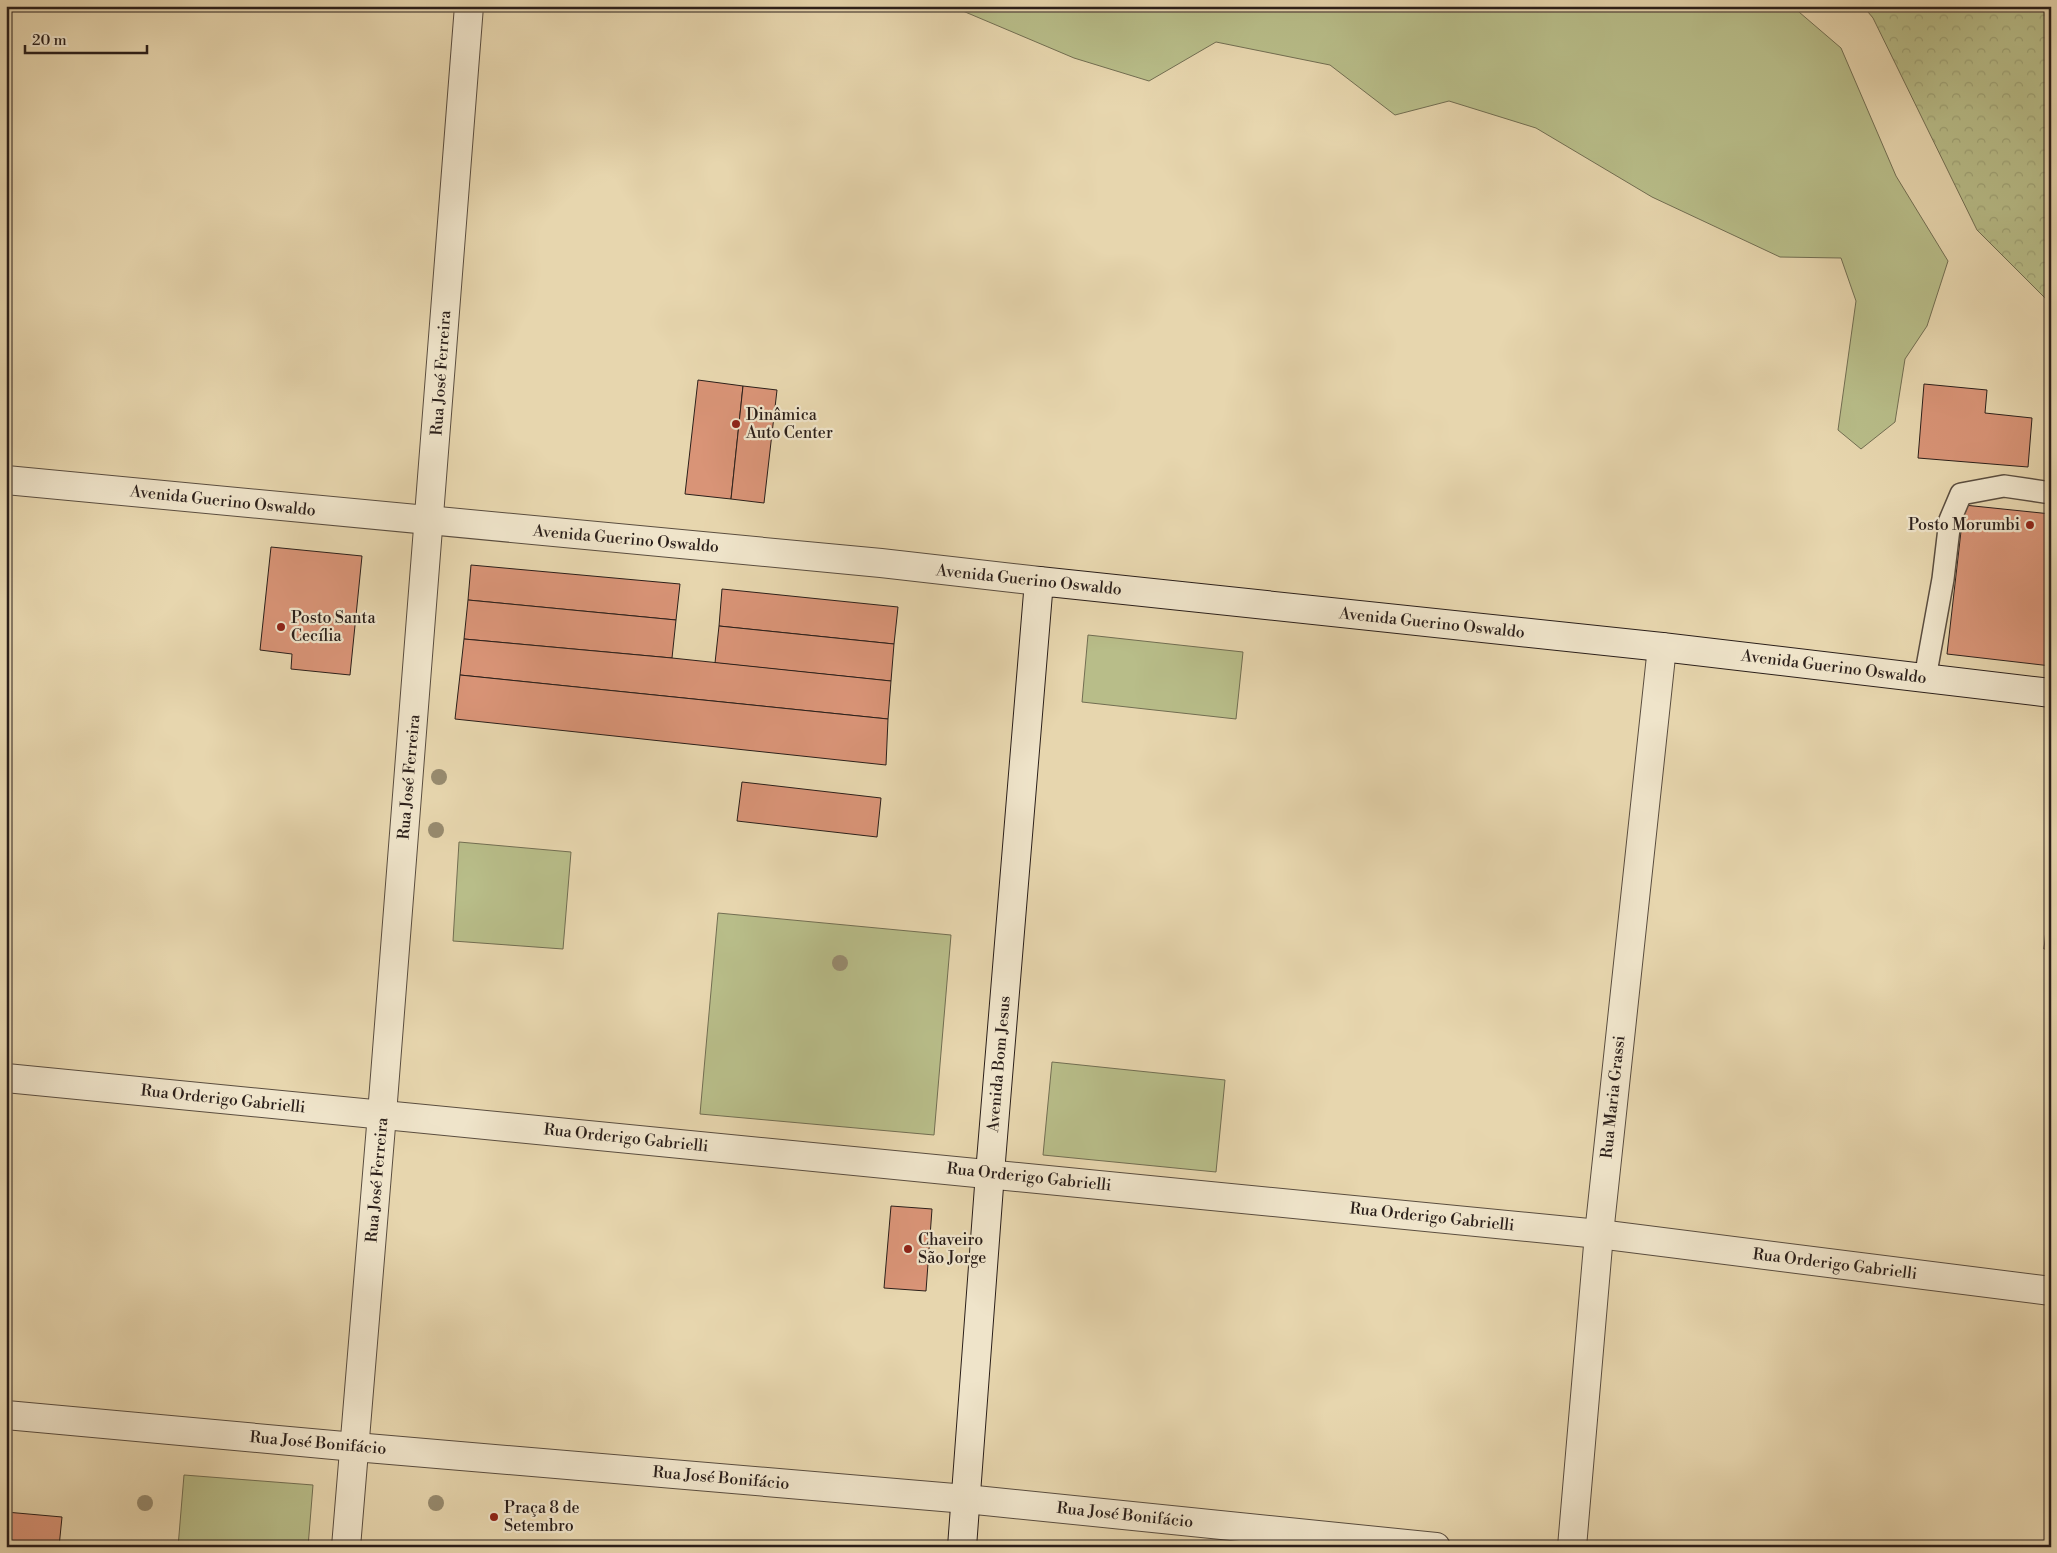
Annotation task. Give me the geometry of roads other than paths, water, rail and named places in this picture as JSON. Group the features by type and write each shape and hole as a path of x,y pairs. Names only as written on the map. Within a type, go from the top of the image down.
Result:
{"street":[{"name":"Rua José Ferreira","path":"346,1547 430,521 469,6"},
{"name":"Avenida Guerino Oswaldo","path":"6,480 871,562 1662,647 2051,693"},
{"name":"Avenida Bom Jesus","path":"962,1547 990,1173 1039,581"},
{"name":"Rua Maria Grassi","path":"1572,1547 1599,1234 1662,647"},
{"name":"Rua Orderigo Gabrielli","path":"6,1078 1599,1234 2051,1291"},
{"name":"Rua José Bonifácio","path":"6,1415 354,1447 966,1499 1436,1547"}],"lane":[{"path":"1925,678 1943,579 1950,520 1961,494 2004,486 2051,493"}],"place":[{"name":"Dinâmica Auto Center","path":"736,424"},
{"name":"Posto Morumbi","path":"2030,525"},
{"name":"Posto Santa Cecília","path":"281,627"},
{"name":"Chaveiro São Jorge","path":"908,1249"},
{"name":"Praça 8 de Setembro","path":"494,1517"}]}
